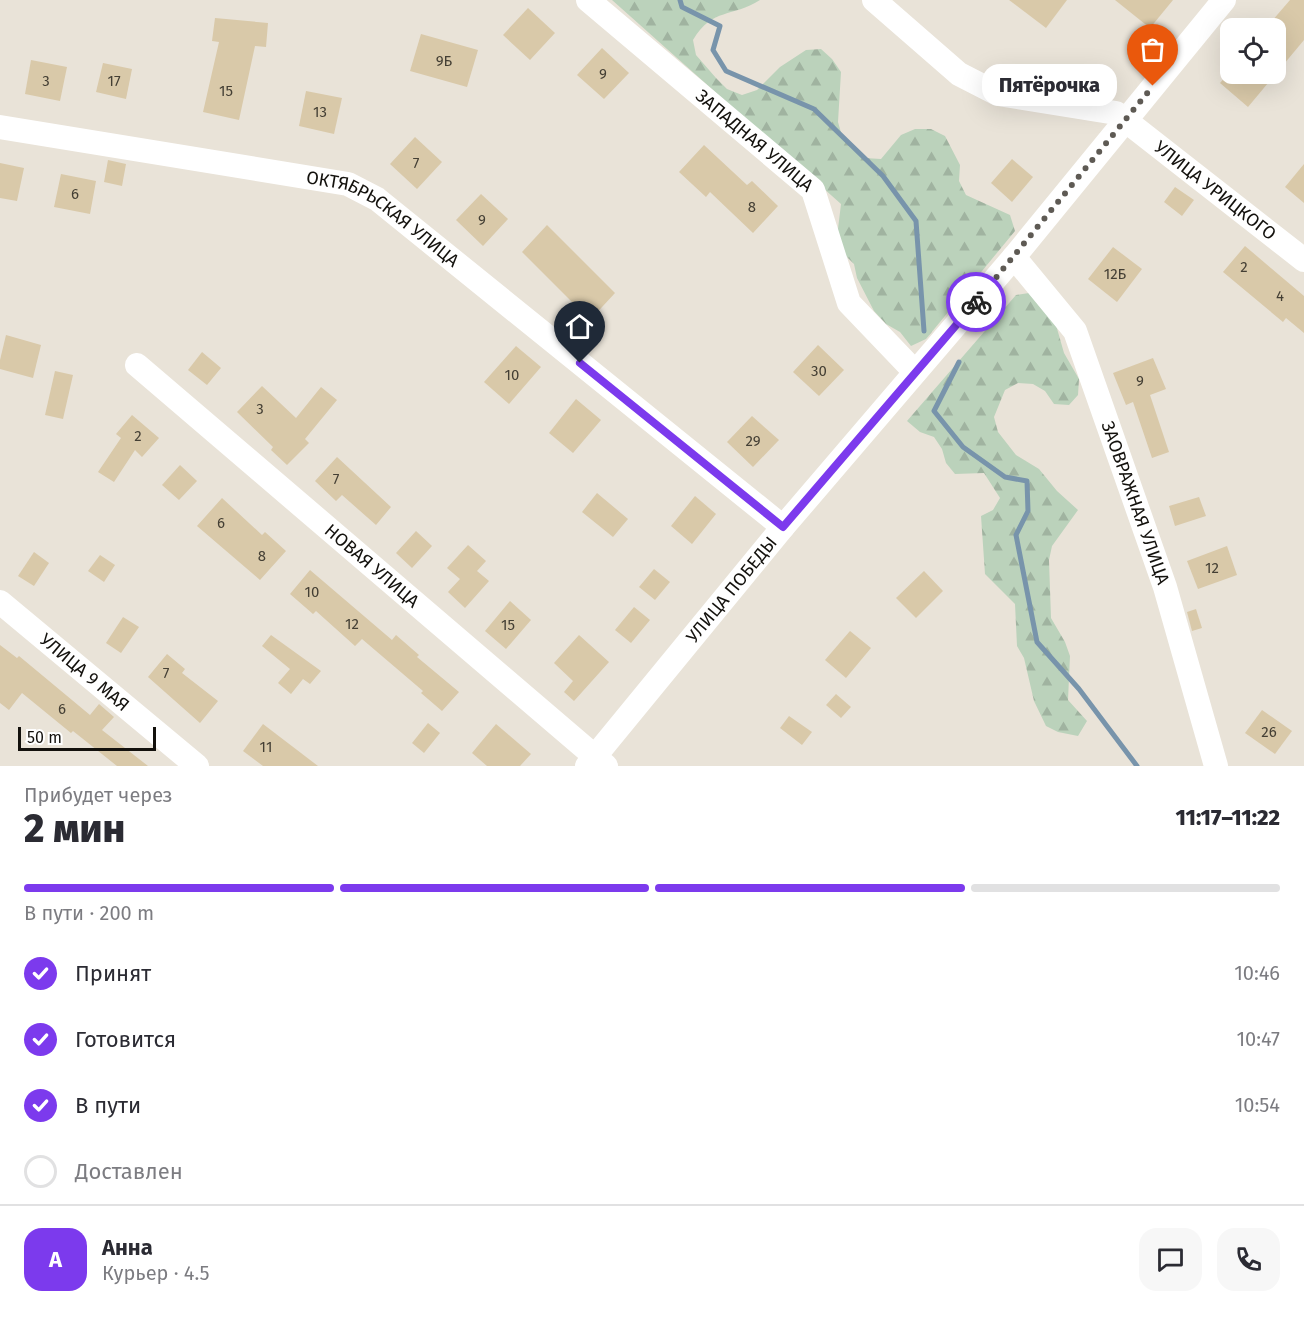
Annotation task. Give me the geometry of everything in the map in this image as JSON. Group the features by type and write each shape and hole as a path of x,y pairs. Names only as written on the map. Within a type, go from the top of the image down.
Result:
{"street":[{"name":"ЗАПАДНАЯ УЛИЦА","path":"588,0 813,190 849,303 915,372"},
{"path":"874,0 959,74 998,94 1116,113 1125,121"},
{"name":"УЛИЦА ПОБЕДЫ","path":"596,763 783,527 1014,258 1224,0"},
{"name":"УЛИЦА УРИЦКОГО","path":"1125,121 1304,260"},
{"name":"ОКТЯБРЬСКАЯ УЛИЦА","path":"0,127 348,184 377,199 783,527"},
{"name":"ЗАОВРАЖНАЯ УЛИЦА","path":"1014,258 1076,332 1165,587 1216,766"},
{"name":"НОВАЯ УЛИЦА","path":"137,365 596,763"},
{"name":"УЛИЦА 9 МАЯ","path":"0,602 197,766"}],"green space":[{"path":"612,0 760,0 708,22 693,40 696,55 727,89 742,95 757,90 780,67 806,50 821,49 841,72 838,122 842,136 851,148 865,158 881,159 901,135 915,129 931,129 945,136 960,165 959,181 966,195 1010,215 1015,231 926,339 911,346 900,332 886,324 874,311 857,278 854,264 843,253 837,237 841,204"},
{"path":"1029,293 1056,325 1064,353 1079,379 1078,395 1069,405 1054,404 1045,391 1033,384 1018,383 1005,390 994,417 998,432 1016,455 1039,469 1057,491 1078,510 1052,546 1049,560 1051,618 1070,656 1068,700 1087,721 1078,736 1058,732 1046,726 1034,701 1024,658 1017,646 1015,604 985,574 981,516 993,510 1000,498 984,473 955,474 946,463 942,449 934,437 920,432 907,421 1016,295"}],"building":[{"path":"1009,0 1067,0 1046,28"},
{"path":"1115,0 1173,0 1150,28"},
{"path":"1290,0 1304,0 1304,40 1286,62 1286,18 1275,18"},
{"path":"528,8 555,33 530,60 503,35"},
{"path":"215,18 268,23 266,47 255,46 239,120 203,112 219,42 212,41"},
{"path":"421,34 478,50 467,87 410,71"},
{"path":"602,48 629,73 604,99 577,75"},
{"path":"31,60 67,67 60,101 25,94"},
{"path":"103,63 132,69 126,99 96,92"},
{"path":"1221,84 1267,84 1248,107"},
{"path":"306,91 342,98 334,134 299,126"},
{"path":"415,137 442,162 417,189 390,164"},
{"path":"704,145 747,185 752,181 778,206 753,233 710,192 706,197 679,172"},
{"path":"1012,159 1033,177 1012,202 991,183"},
{"path":"108,160 126,164 122,186 104,182"},
{"path":"0,163 24,168 17,201 0,198"},
{"path":"1304,164 1304,203 1285,187"},
{"path":"61,174 96,181 90,214 54,207"},
{"path":"1175,187 1194,200 1182,216 1164,202"},
{"path":"481,194 508,219 483,246 456,220"},
{"path":"547,225 615,293 590,320 522,252"},
{"path":"1245,246 1304,296 1304,333 1286,318 1283,322 1223,272"},
{"path":"1113,247 1142,269 1117,302 1088,279"},
{"path":"6,335 41,345 33,378 0,369"},
{"path":"818,345 844,370 819,396 793,372"},
{"path":"516,346 541,367 509,404 484,382"},
{"path":"202,352 221,368 207,385 188,370"},
{"path":"1153,358 1166,389 1150,395 1169,452 1152,458 1133,402 1126,405 1113,373"},
{"path":"55,371 73,375 63,419 45,415"},
{"path":"262,386 296,418 321,387 337,400 305,439 309,443 287,465 271,450 273,447 237,412"},
{"path":"576,399 601,420 573,453 549,433"},
{"path":"132,415 159,438 142,457 135,450 114,482 98,472 121,438 116,434"},
{"path":"752,416 779,440 753,467 727,442"},
{"path":"337,457 391,507 376,525 342,495 336,501 315,481"},
{"path":"180,465 197,481 179,500 162,485"},
{"path":"597,493 628,519 613,537 582,512"},
{"path":"695,496 716,514 692,544 671,526"},
{"path":"1199,497 1206,516 1175,526 1169,506"},
{"path":"222,498 262,535 265,532 286,551 260,580 197,526"},
{"path":"416,531 432,546 412,568 396,553"},
{"path":"468,545 486,561 477,571 489,581 465,608 448,592 460,579 447,568"},
{"path":"1227,546 1237,575 1198,589 1187,561"},
{"path":"34,552 49,563 34,586 18,576"},
{"path":"100,555 115,565 104,582 88,571"},
{"path":"654,569 670,582 655,600 639,587"},
{"path":"310,570 392,640 396,635 419,655 417,657 459,692 442,711 421,693 423,691 362,639 355,646 316,611 313,614 290,594"},
{"path":"924,571 943,591 916,618 896,598"},
{"path":"510,601 531,620 506,649 485,631"},
{"path":"634,607 650,620 631,643 615,630"},
{"path":"1196,609 1202,628 1192,631 1187,612"},
{"path":"123,617 139,627 121,653 106,643"},
{"path":"850,631 871,648 846,678 825,660"},
{"path":"271,635 321,671 310,684 303,679 291,694 278,683 290,669 262,646"},
{"path":"579,635 609,662 574,701 564,692 573,681 554,663"},
{"path":"0,645 17,658 19,656 90,715 99,704 114,717 102,730 148,766 117,766 73,731 71,733 22,693 9,710 0,703"},
{"path":"167,654 185,669 182,673 218,701 200,723 148,677"},
{"path":"836,694 851,707 841,718 826,705"},
{"path":"1262,710 1292,731 1275,754 1245,733"},
{"path":"789,716 812,732 802,745 780,728"},
{"path":"428,723 440,733 424,753 412,743"},
{"path":"263,724 318,766 263,766 243,751"},
{"path":"496,724 531,754 520,766 487,766 472,753"}],"waterway":[{"path":"680,0 682,7 720,26 713,50 726,71 814,109 883,176 916,221 924,331"},
{"path":"959,362 934,411 963,447 1005,477 1027,481 1028,511 1016,535 1037,642 1079,689 1137,766"}],"way so far":[{"path":"976,302 1153,86"}],"place":[{"name":"Пятёрочка","path":"1153,86"}],"route":[{"path":"580,363 783,527 976,302"}]}
